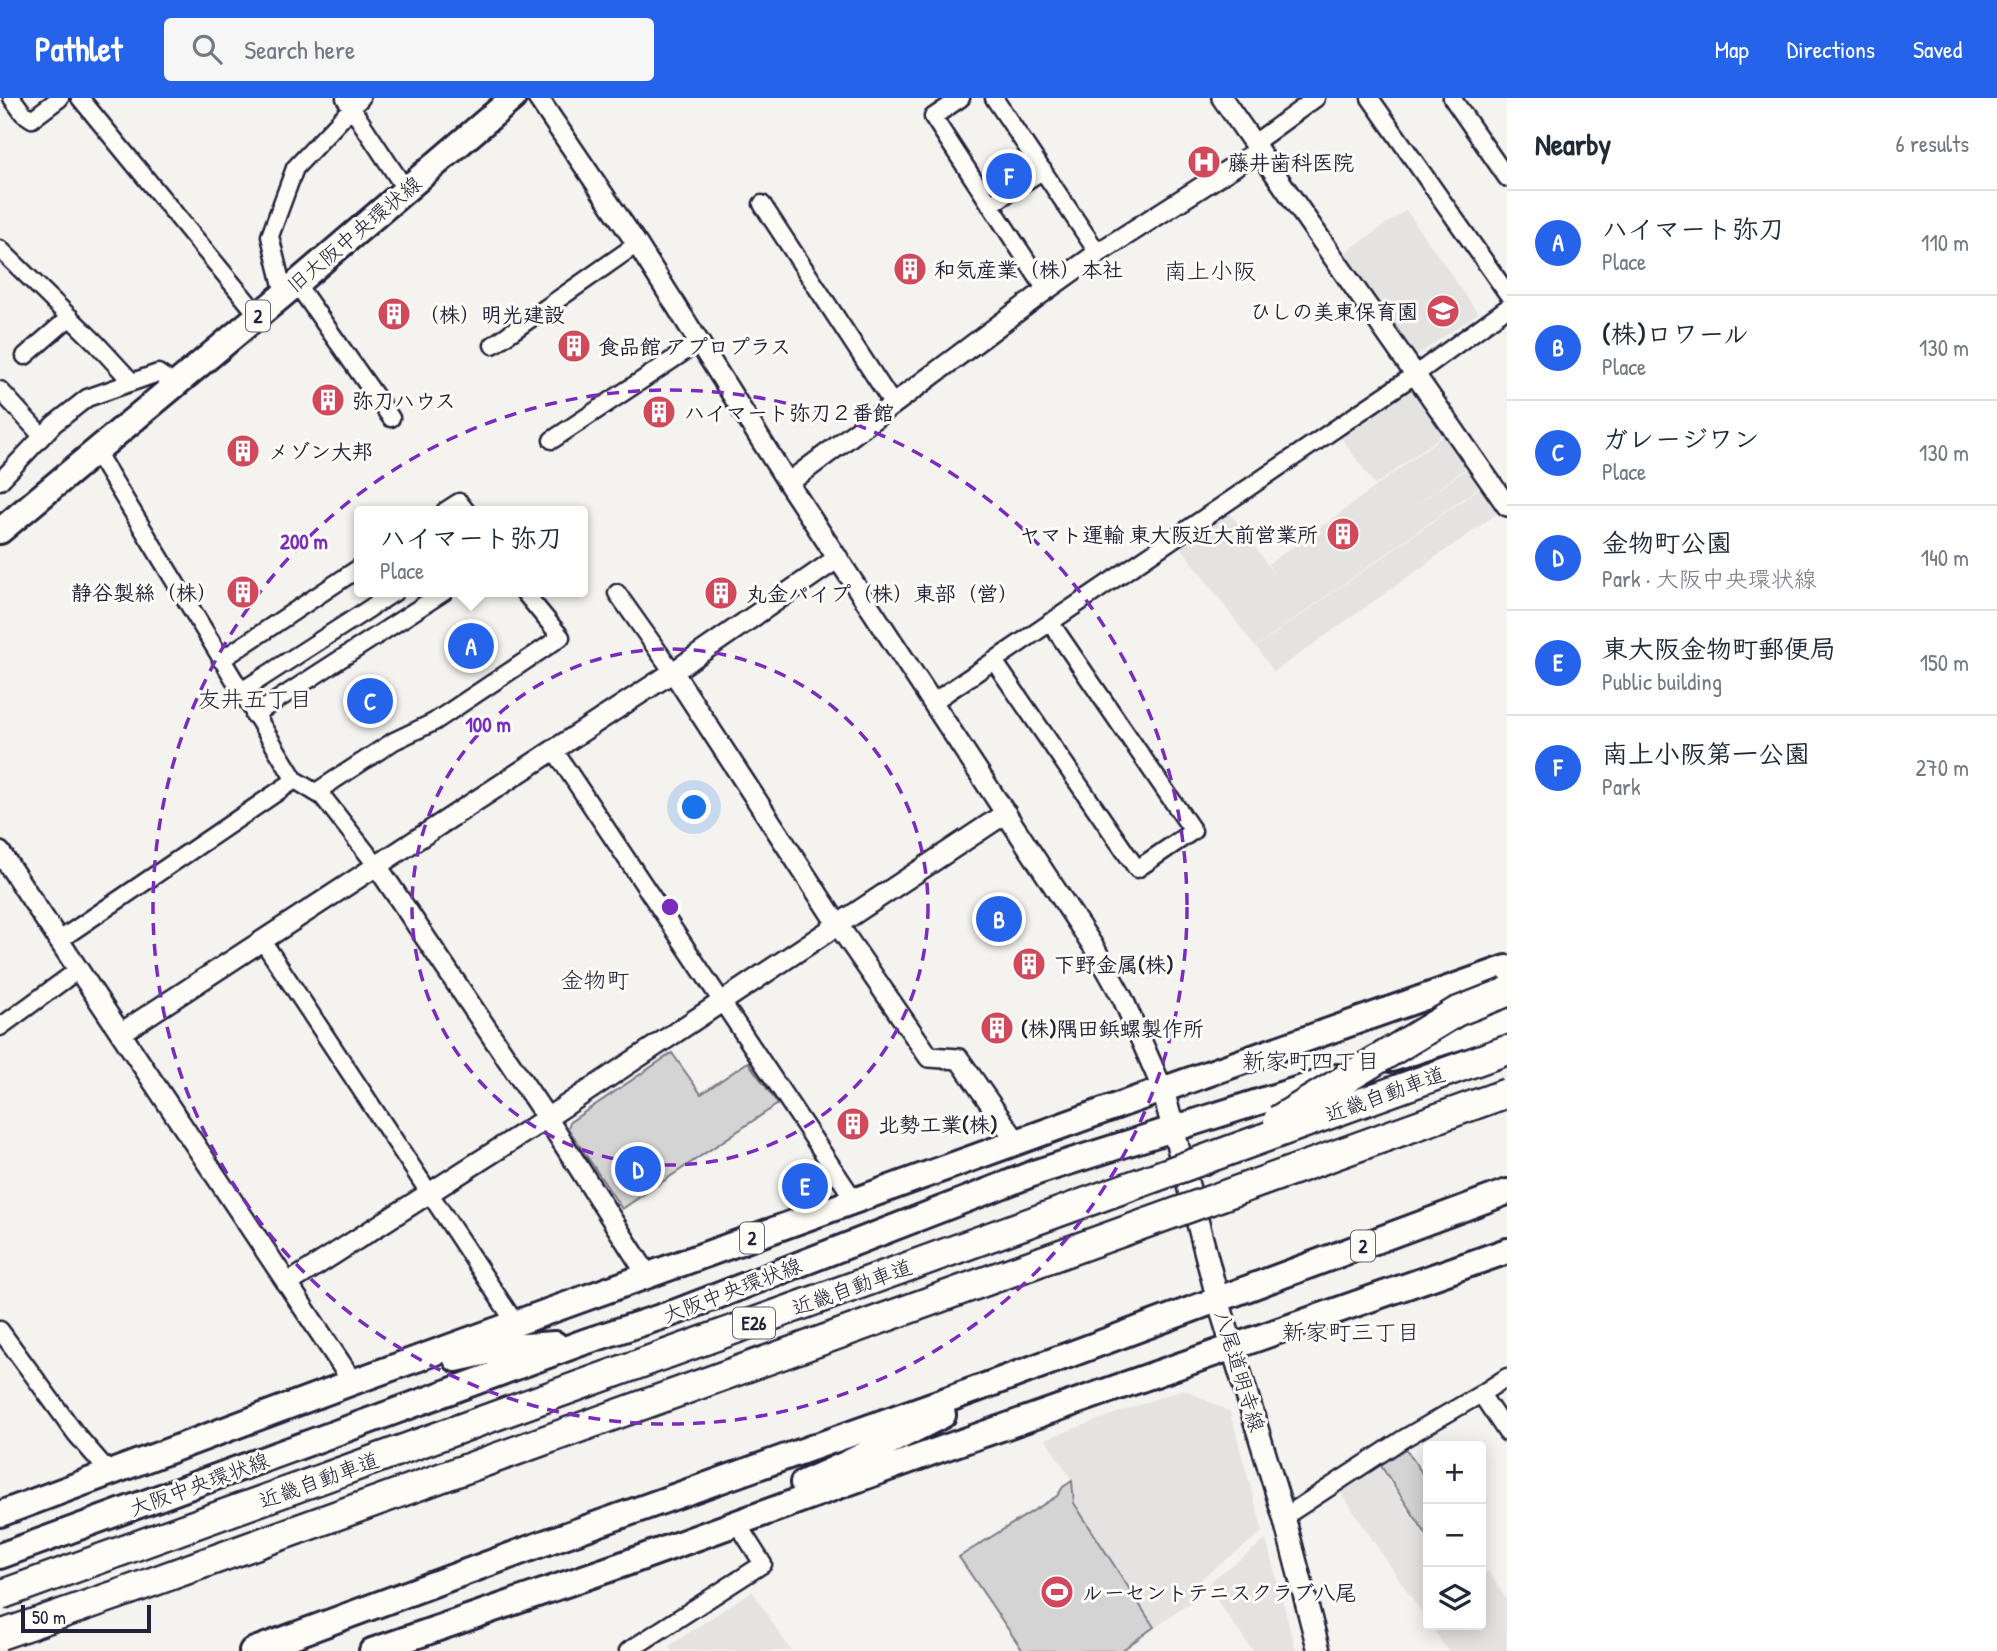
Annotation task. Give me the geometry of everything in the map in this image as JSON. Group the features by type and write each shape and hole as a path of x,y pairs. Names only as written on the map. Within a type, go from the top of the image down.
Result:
{"highway":[{"path":"1228,1150 1424,1030 1456,1012 1507,992"},
{"name":"近畿自動車道","path":"0,1595 1507,1050"},
{"name":"近畿自動車道","path":"0,1635 1507,1093"}],"main road":[{"name":"旧大阪中央環状線","path":"0,531 513,98"},
{"name":"2","path":"0,1514 353,1382 1507,968"},
{"name":"大阪中央環状線","path":"0,1556 584,1342 676,1312 1037,1172 1507,1021"},
{"name":"八尾道明寺線","path":"1163,1090 1218,1300 1284,1517 1319,1651"},
{"name":"2","path":"252,1651 1500,1196"},
{"path":"372,1651 1507,1251"},
{"path":"353,1382 510,1347 584,1342"},
{"path":"621,1565 848,1463 1037,1367"}],"street":[{"path":"12,98 23,113 32,119 60,98"},
{"path":"80,98 258,315"},
{"path":"538,98 637,244 788,483 1095,949 1124,999 1163,1090"},
{"path":"961,98 933,117 1046,290"},
{"path":"994,98 1098,253"},
{"path":"1222,98 1507,506"},
{"path":"788,483 1046,290 1255,147 1316,98"},
{"path":"1370,98 1507,293"},
{"path":"1452,98 1507,178"},
{"path":"391,418 290,288 270,236 295,168 352,102 406,190"},
{"path":"990,205 1043,170"},
{"path":"762,204 892,404"},
{"path":"494,345 637,244"},
{"path":"0,249 132,382"},
{"path":"933,702 1416,374 1507,308"},
{"path":"25,356 70,317"},
{"path":"552,440 699,342"},
{"path":"2,476 86,398 158,373 174,384"},
{"path":"0,390 42,436"},
{"path":"94,450 295,780 323,797 377,866 547,1118 648,1276"},
{"path":"121,1033 673,672 838,558"},
{"path":"221,660 354,571"},
{"path":"617,593 673,672 838,925 929,1057 959,1059 1017,1142"},
{"path":"240,692 387,597"},
{"path":"254,715 436,597"},
{"path":"316,792 394,741 434,722 561,637 528,597"},
{"path":"994,660 1137,869 1160,854 1193,831 1051,622"},
{"path":"554,750 855,1201"},
{"path":"58,941 295,780"},
{"path":"287,1284 547,1118 1006,813"},
{"path":"0,852 353,1382"},
{"path":"262,940 516,1324"},
{"path":"0,1027 78,970"},
{"path":"0,1330 76,1434 109,1472"},
{"path":"1284,1517 1403,1439 1507,1377"},
{"path":"1482,1394 1507,1433"},
{"path":"628,1651 763,1564 737,1523"}],"shaded area":[{"path":"1022,158 1032,173 997,195 987,180"},
{"path":"1406,210 1478,313 1416,356 1345,253"},
{"path":"1404,385 1414,386 1446,432 1375,485 1337,432"},
{"path":"1447,433 1469,466 1412,508 1470,467 1482,485 1255,647 1178,543 1227,509 1275,575 1268,564"},
{"path":"1483,486 1501,511 1274,672 1256,647"},
{"path":"672,1053 701,1094 748,1062 778,1104 622,1209 568,1128 570,1122"},
{"path":"1183,1389 1230,1412 1263,1532 1202,1578 1200,1596 1156,1627 1075,1503 1072,1481 1046,1439"},
{"path":"1404,1446 1423,1474 1423,1529 1379,1463"},
{"path":"1377,1464 1423,1533 1423,1615 1339,1490"},
{"name":"ルーセントテニスクラブ八尾","path":"1072,1481 1074,1503 1154,1627 1121,1651 1023,1651 959,1557 1057,1496 1063,1487"},
{"path":"1266,1540 1296,1651 1253,1651 1208,1585"},
{"path":"1488,1571 1507,1600 1507,1651 1448,1651 1433,1630 1486,1630"},
{"path":"752,1591 791,1651 672,1651 669,1646"}],"place":[{"name":"藤井歯科医院","path":"1204,162"},
{"name":"南上小阪第一公園","path":"1009,176"},
{"name":"和気産業（株）本社","path":"910,269"},
{"name":"ひしの美東保育園","path":"1443,311"},
{"name":"（株）明光建設","path":"394,314"},
{"name":"食品館 アプロプラス","path":"574,346"},
{"name":"弥刀ハウス","path":"328,400"},
{"name":"ハイマート弥刀２番館","path":"659,412"},
{"name":"メゾン大邦","path":"243,451"},
{"name":"ヤマト運輸 東大阪近大前営業所","path":"1343,534"},
{"name":"静谷製絲（株）","path":"243,592"},
{"name":"丸金パイプ（株）東部（営）","path":"721,593"},
{"name":"ハイマート弥刀","path":"471,646"},
{"name":"ガレージワン","path":"370,701"},
{"name":"(株)ロワール","path":"999,919"},
{"name":"下野金属(株)","path":"1029,964"},
{"name":"(株)隅田鋲螺製作所","path":"997,1028"},
{"name":"北勢工業(株)","path":"853,1124"},
{"name":"金物町公園","path":"638,1169"},
{"name":"東大阪金物町郵便局","path":"805,1186"},
{"name":"ルーセントテニスクラブ八尾","path":"1057,1592"}],"district":[{"name":"南上小阪","path":"1210,270"},
{"name":"友井五丁目","path":"255,698"},
{"name":"金物町","path":"595,979"},
{"name":"新家町四丁目","path":"1311,1060"},
{"name":"新家町三丁目","path":"1351,1331"}]}
